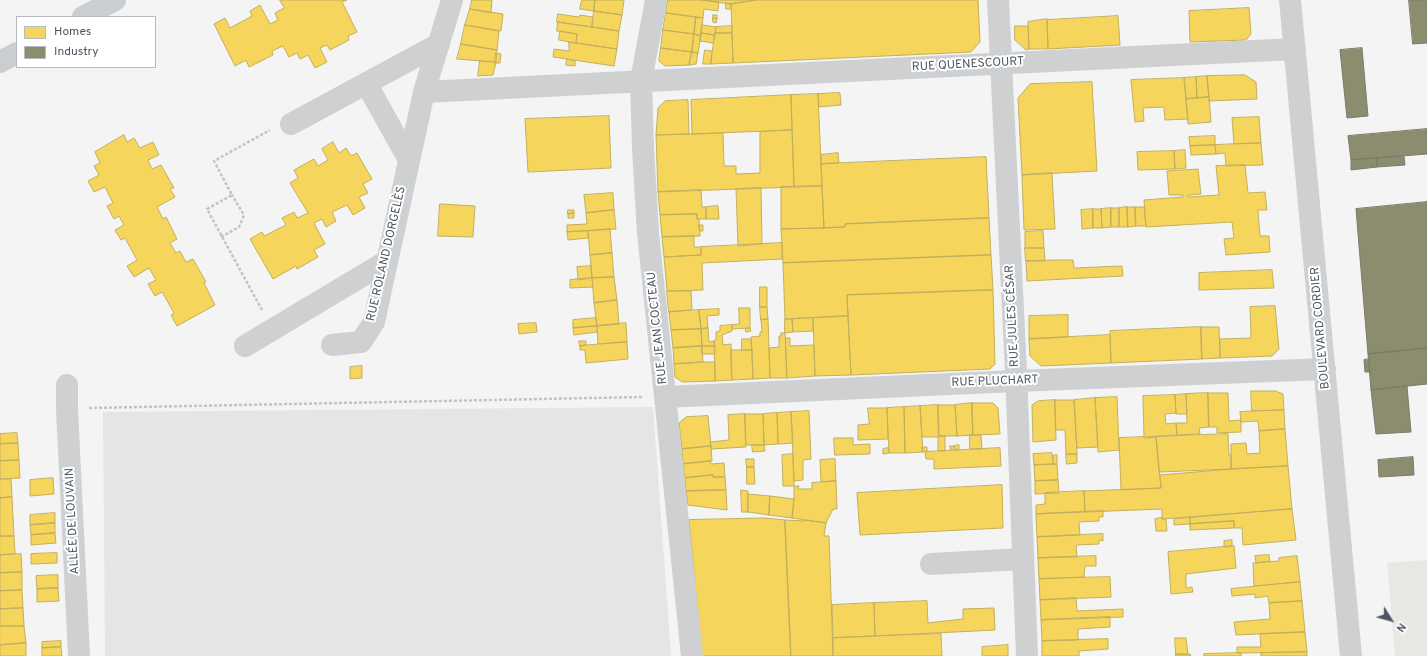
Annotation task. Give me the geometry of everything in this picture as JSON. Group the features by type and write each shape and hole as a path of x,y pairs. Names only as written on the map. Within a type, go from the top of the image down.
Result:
{"main road":[{"path":"86,16 115,0"},
{"path":"0,62 16,54"}],"street":[{"name":"RUE ROLAND DORGELÈS","path":"332,345 361,342 374,322 424,92 452,0"},
{"name":"RUE JEAN COCTEAU","path":"656,0 641,81 643,148 648,233 692,656"},
{"name":"RUE JULES CÉSAR","path":"998,0 1016,381 1026,656"},
{"name":"BOULEVARD CORDIER","path":"1290,0 1351,656"},
{"path":"291,124 439,44"},
{"name":"RUE QUENESCOURT","path":"641,81 1295,49"},
{"path":"424,92 641,81"},
{"path":"366,83 409,160"},
{"path":"245,346 387,261"},
{"name":"RUE PLUCHART","path":"665,397 1325,369"},
{"name":"ALLÉE DE LOUVAIN","path":"67,385 79,656"},
{"path":"931,564 1023,559"}],"path":[{"path":"221,237 239,227 244,216 214,161 276,126 291,124"},
{"path":"232,195 207,209 221,237 273,329"},
{"path":"67,409 665,397"}],"shaded area":[{"path":"653,407 671,656 105,656 103,412"},
{"path":"1427,560 1427,656 1395,656 1387,563"}],"building: Homes":[{"path":"280,0 347,0 342,2 357,32 348,36 349,40 330,50 327,45 320,48 327,62 315,68 308,55 300,59 297,53 289,57 283,46 272,51 273,55 249,67 246,60 235,66 214,24 225,18 230,28 252,16 250,11 260,5 270,24 278,20 275,13 284,8"},
{"path":"472,0 492,0 491,13 470,9"},
{"path":"582,0 595,0 594,11 580,9"},
{"path":"595,0 624,0 622,15 594,11"},
{"path":"668,0 702,0 719,2 718,11 704,9 703,18 666,13"},
{"path":"702,0 756,0 731,4"},
{"path":"756,0 978,0 980,42 971,52 733,63 731,4"},
{"path":"726,3 731,4 731,9 726,9"},
{"path":"1249,8 1251,34 1246,40 1190,42 1189,11"},
{"path":"470,9 503,14 501,31 465,25"},
{"path":"594,11 622,15 619,31 592,27"},
{"path":"666,13 696,17 694,34 663,30"},
{"path":"558,14 593,17 592,27 557,22"},
{"path":"713,15 717,15 717,19 713,18"},
{"path":"1118,16 1120,45 1048,49 1047,20"},
{"path":"696,17 703,18 701,36 694,34"},
{"path":"713,18 717,19 716,23 713,22"},
{"path":"1047,19 1048,49 1029,49 1028,22"},
{"path":"558,22 619,31 617,49 576,43 577,34 557,31"},
{"path":"465,25 499,31 497,50 461,44"},
{"path":"702,25 716,27 715,35 701,33"},
{"path":"732,26 732,33 715,33 716,27"},
{"path":"1015,26 1028,26 1029,49 1026,50 1015,40"},
{"path":"663,30 694,34 692,52 661,48"},
{"path":"560,31 577,34 576,43 559,40"},
{"path":"701,33 715,35 713,43 700,41"},
{"path":"715,33 732,33 733,63 711,64"},
{"path":"694,34 701,36 698,53 692,52"},
{"path":"569,42 617,49 614,66 553,57 554,49 569,51"},
{"path":"461,44 497,50 496,62 457,59"},
{"path":"661,48 692,52 689,65 665,66 659,61"},
{"path":"705,50 712,51 711,64 703,64"},
{"path":"692,52 698,53 696,64 689,65"},
{"path":"496,53 501,54 500,63 495,63"},
{"path":"567,59 575,61 575,66 566,65"},
{"path":"480,61 496,62 493,75 478,76"},
{"path":"1245,75 1256,82 1257,99 1209,101 1207,76"},
{"path":"1207,76 1209,97 1197,98 1196,77"},
{"path":"1196,77 1197,98 1186,99 1184,78"},
{"path":"1184,78 1188,119 1165,120 1164,107 1143,108 1144,121 1135,122 1131,80"},
{"path":"1092,82 1097,171 1022,175 1018,98 1030,84"},
{"path":"840,93 841,105 819,107 818,94"},
{"path":"818,94 822,186 794,187 791,95"},
{"path":"791,95 792,130 692,134 691,100"},
{"path":"1209,97 1211,122 1188,124 1186,99"},
{"path":"688,100 689,134 656,135 658,108 665,101"},
{"path":"609,116 611,168 528,172 525,119"},
{"path":"1259,117 1261,143 1234,144 1232,118"},
{"path":"792,130 794,187 658,192 656,135 723,133 724,166 736,166 736,174 760,173 760,132"},
{"path":"124,135 127,142 134,138 140,148 153,142 159,155 148,160 152,169 161,165 174,188 170,189 175,197 157,207 163,219 166,217 177,239 170,243 176,253 180,251 186,262 193,259 206,282 204,283 215,305 177,326 171,315 174,313 162,292 155,296 148,284 156,280 149,268 134,277 127,266 137,260 125,238 121,240 115,230 124,225 119,216 114,219 107,206 113,203 105,187 94,192 88,181 99,175 94,166 100,163 95,152"},
{"path":"1215,136 1215,145 1190,146 1189,137"},
{"path":"333,142 339,153 346,148 351,156 357,153 372,179 363,184 368,193 359,197 365,208 353,215 347,205 332,212 336,221 326,227 322,219 314,223 325,244 314,250 318,257 297,269 296,266 273,279 250,239 262,232 264,236 286,225 282,218 294,212 297,218 308,213 290,183 298,178 294,170 314,159 318,166 328,160 322,149"},
{"path":"1261,143 1263,165 1226,166 1225,153 1216,154 1215,145"},
{"path":"1215,145 1216,154 1191,155 1190,146"},
{"path":"1185,150 1186,168 1175,169 1174,151"},
{"path":"1174,151 1175,169 1138,170 1137,152"},
{"path":"838,153 839,163 821,164 821,155"},
{"path":"986,157 989,218 845,224 845,227 824,228 821,164"},
{"path":"1245,165 1248,193 1265,192 1267,210 1258,210 1260,236 1269,236 1270,252 1226,255 1224,239 1234,238 1232,222 1146,227 1144,200 1183,197 1183,195 1169,195 1167,171 1198,169 1201,194 1188,195 1188,197 1219,195 1216,166"},
{"path":"1052,173 1055,229 1024,230 1022,175"},
{"path":"822,186 824,228 781,229 781,187"},
{"path":"761,188 762,244 738,246 736,189"},
{"path":"701,190 702,207 706,207 706,219 697,219 697,214 660,215 658,192"},
{"path":"613,193 614,210 586,213 584,195"},
{"path":"440,204 475,206 473,237 438,236"},
{"path":"718,206 719,219 706,219 706,207"},
{"path":"1127,207 1135,207 1136,226 1128,227"},
{"path":"1127,207 1128,227 1119,227 1119,208"},
{"path":"1135,207 1144,207 1146,226 1136,226"},
{"path":"1111,208 1111,227 1102,228 1101,209"},
{"path":"1111,208 1119,208 1119,227 1111,227"},
{"path":"1093,209 1093,228 1082,229 1081,210"},
{"path":"1093,209 1101,209 1102,228 1093,228"},
{"path":"568,210 574,210 574,213 568,214"},
{"path":"614,210 616,229 567,232 567,225 587,224 586,213"},
{"path":"574,213 574,218 568,218 568,214"},
{"path":"697,214 700,236 662,237 660,215"},
{"path":"989,218 991,255 783,263 781,229 845,227 845,224"},
{"path":"699,225 703,225 703,231 700,231"},
{"path":"610,229 612,253 590,255 588,231"},
{"path":"588,231 588,238 568,240 567,232"},
{"path":"1043,231 1044,248 1025,248 1025,232"},
{"path":"694,236 694,247 701,247 701,255 664,257 662,237"},
{"path":"782,243 782,259 702,263 703,290 667,291 664,257 701,255 701,247"},
{"path":"1025,248 1044,248 1045,261 1026,261"},
{"path":"612,253 614,277 592,278 590,255"},
{"path":"991,255 993,290 847,295 848,316 785,319 783,263"},
{"path":"1073,260 1074,268 1122,266 1123,276 1027,281 1026,261"},
{"path":"591,266 592,278 578,280 577,267"},
{"path":"1272,270 1274,288 1199,290 1199,273"},
{"path":"614,277 617,300 594,303 592,278"},
{"path":"592,278 593,287 570,288 570,280"},
{"path":"760,287 767,287 767,307 760,307"},
{"path":"993,290 995,364 990,369 851,375 847,295"},
{"path":"667,291 691,291 692,310 669,312"},
{"path":"617,300 619,324 597,326 594,303"},
{"path":"1275,306 1279,349 1272,356 1220,358 1220,339 1251,338 1250,307"},
{"path":"760,307 767,307 768,319 761,320"},
{"path":"739,308 750,308 750,328 732,329 732,325 739,324"},
{"path":"719,309 719,315 707,316 708,328 701,329 699,310"},
{"path":"699,310 701,329 671,330 669,312"},
{"path":"1068,315 1068,337 1029,339 1029,316"},
{"path":"848,316 851,375 815,376 813,318"},
{"path":"596,318 597,326 573,328 573,320"},
{"path":"813,318 813,331 793,332 792,319"},
{"path":"768,319 770,378 753,379 751,337 760,336 760,332 762,332 761,320"},
{"path":"785,319 792,319 793,332 785,333"},
{"path":"536,323 537,332 519,334 518,324"},
{"path":"626,323 627,342 598,344 597,326"},
{"path":"732,325 732,331 722,335 723,345 731,344 732,380 715,381 714,341 716,340 716,332 720,331 720,326"},
{"path":"597,326 597,332 574,335 573,328"},
{"path":"1201,327 1219,327 1220,358 1202,359"},
{"path":"1201,327 1202,359 1111,363 1110,331"},
{"path":"708,328 709,342 714,341 715,346 702,346 701,329"},
{"path":"746,328 750,328 751,331 746,332"},
{"path":"701,329 702,346 673,348 671,330"},
{"path":"781,333 785,333 787,378 770,378 769,348 779,347 779,336 781,336"},
{"path":"1110,335 1111,363 1041,366 1030,356 1029,339"},
{"path":"786,338 790,338 790,346 814,345 815,376 787,378"},
{"path":"742,339 751,339 752,350 742,350"},
{"path":"579,341 586,341 586,345 580,346"},
{"path":"627,342 628,359 586,363 585,350 580,350 580,346"},
{"path":"702,346 715,346 715,354 702,354"},
{"path":"702,346 703,362 674,364 673,348"},
{"path":"731,350 752,350 753,379 732,380"},
{"path":"715,362 715,381 682,382 675,377 674,364"},
{"path":"362,366 362,378 350,379 350,367"},
{"path":"1251,391 1276,391 1283,394 1284,410 1252,411"},
{"path":"1208,393 1209,427 1199,428 1200,434 1177,435 1176,423 1187,423 1186,394"},
{"path":"1208,393 1228,393 1229,421 1241,420 1241,432 1217,433 1217,427 1209,427"},
{"path":"1186,394 1187,414 1176,414 1175,395"},
{"path":"1175,395 1176,413 1165,414 1166,424 1176,423 1177,435 1144,437 1143,396"},
{"path":"1117,397 1119,450 1098,452 1095,398"},
{"path":"1095,398 1098,447 1077,448 1074,400"},
{"path":"1055,400 1056,440 1033,442 1032,405 1038,401"},
{"path":"1055,400 1074,400 1077,454 1066,454 1065,430 1056,430"},
{"path":"972,403 973,435 957,436 955,405"},
{"path":"972,403 993,403 998,408 1000,434 973,435"},
{"path":"938,405 955,405 957,436 939,436"},
{"path":"938,405 939,437 922,437 920,406"},
{"path":"920,406 923,452 905,453 904,407"},
{"path":"904,407 905,453 889,453 887,408"},
{"path":"868,408 887,408 888,439 858,440 858,425 869,424"},
{"path":"1284,410 1285,429 1259,431 1258,421 1241,422 1240,412"},
{"path":"809,411 811,459 803,460 803,480 794,481 791,412"},
{"path":"791,412 793,443 778,444 777,413"},
{"path":"777,413 778,444 764,445 763,414"},
{"path":"745,414 763,414 764,445 746,445"},
{"path":"745,414 746,447 711,449 710,442 729,440 728,415"},
{"path":"708,416 711,446 682,449 679,423 686,417"},
{"path":"1285,429 1288,466 1231,469 1231,444 1246,443 1247,454 1260,453 1259,431"},
{"path":"17,433 18,443 0,444 0,434"},
{"path":"1228,434 1231,469 1159,472 1156,437"},
{"path":"970,435 981,435 982,449 970,449"},
{"path":"939,436 945,436 945,451 938,451"},
{"path":"1156,437 1161,488 1121,490 1119,438"},
{"path":"834,438 853,438 853,445 870,444 870,454 835,455"},
{"path":"18,443 19,460 0,461 0,444"},
{"path":"752,445 764,445 765,451 753,452"},
{"path":"959,445 959,450 955,450 954,446"},
{"path":"711,446 712,461 683,464 682,449"},
{"path":"950,446 954,446 955,450 951,450"},
{"path":"922,447 927,447 927,451 923,452"},
{"path":"888,448 889,453 883,454 883,449"},
{"path":"1000,448 1001,466 934,469 934,459 926,459 925,452"},
{"path":"1052,453 1053,464 1034,465 1033,454"},
{"path":"793,454 794,486 783,486 782,455"},
{"path":"1066,454 1077,454 1077,463 1067,464"},
{"path":"1057,455 1057,464 1053,464 1053,456"},
{"path":"746,459 754,459 754,467 747,467"},
{"path":"835,459 836,481 821,482 820,460"},
{"path":"19,460 20,478 0,479 0,461"},
{"path":"710,461 711,464 724,463 725,477 713,477 713,475 685,478 683,464"},
{"path":"1057,464 1058,480 1035,481 1034,465"},
{"path":"1288,466 1292,509 1162,519 1162,509 1085,512 1084,491 1161,488 1160,475"},
{"path":"747,467 754,467 755,484 747,484"},
{"path":"713,475 713,477 725,477 726,490 686,491 685,478"},
{"path":"53,478 54,494 30,496 30,480"},
{"path":"0,479 11,479 12,497 0,498"},
{"path":"1058,480 1059,493 1035,494 1035,481"},
{"path":"836,481 837,509 833,509 826,523 792,518 794,486 799,486 798,489 812,489 812,483"},
{"path":"1002,485 1003,528 860,535 857,493"},
{"path":"726,490 727,510 688,505 686,491"},
{"path":"741,490 748,491 748,512 742,512"},
{"path":"1084,491 1085,512 1036,514 1036,505 1045,504 1045,493"},
{"path":"748,494 770,496 769,515 748,512"},
{"path":"770,496 794,499 792,518 769,515"},
{"path":"12,497 14,536 0,536 0,498"},
{"path":"1292,509 1296,540 1243,545 1242,528 1234,528 1234,521 1190,524 1190,518"},
{"path":"1103,511 1103,517 1099,517 1099,521 1079,522 1080,535 1037,537 1036,514"},
{"path":"55,513 55,523 30,525 30,515"},
{"path":"764,518 785,520 791,656 702,656 689,520"},
{"path":"1190,518 1190,524 1174,525 1174,519"},
{"path":"1155,519 1166,519 1167,531 1156,531"},
{"path":"785,520 805,520 826,523 824,536 829,536 833,656 791,656"},
{"path":"1234,521 1234,528 1190,530 1190,524"},
{"path":"55,523 55,533 31,535 30,525"},
{"path":"55,533 56,543 31,545 31,535"},
{"path":"1103,534 1103,541 1099,540 1099,544 1076,545 1077,557 1038,558 1037,537"},
{"path":"0,536 14,536 15,554 0,555"},
{"path":"1232,540 1232,546 1224,547 1224,541"},
{"path":"1234,546 1236,568 1186,574 1186,588 1192,587 1193,592 1171,594 1168,552"},
{"path":"57,553 57,563 31,564 31,554"},
{"path":"21,554 22,572 0,573 0,555"},
{"path":"1269,555 1270,561 1256,563 1255,556"},
{"path":"1096,556 1096,566 1085,566 1084,577 1039,579 1038,558"},
{"path":"1297,556 1300,582 1254,586 1253,563 1279,561 1279,558"},
{"path":"22,572 22,590 0,591 0,573"},
{"path":"58,575 58,588 37,589 36,576"},
{"path":"1110,577 1111,597 1040,600 1039,579"},
{"path":"1300,582 1302,601 1269,603 1268,596 1255,598 1255,594 1232,596 1231,589"},
{"path":"58,588 59,601 37,602 37,589"},
{"path":"22,590 23,608 0,609 0,591"},
{"path":"1076,598 1077,611 1123,609 1123,617 1041,620 1040,600"},
{"path":"927,601 928,623 963,619 963,609 994,608 995,630 875,636 874,603"},
{"path":"1302,601 1305,632 1236,635 1234,622 1270,619 1269,603"},
{"path":"874,603 875,636 833,638 832,605"},
{"path":"23,608 24,626 0,626 0,609"},
{"path":"1110,617 1110,627 1078,629 1078,640 1042,641 1041,620"},
{"path":"0,626 24,626 26,643 0,645"},
{"path":"1305,632 1307,652 1237,653 1237,647 1261,647 1260,634"},
{"path":"941,634 942,656 833,656 833,638"},
{"path":"1175,638 1186,638 1188,654 1176,654"},
{"path":"1108,639 1108,649 1079,651 1079,656 1042,656 1042,641"},
{"path":"61,641 61,647 42,648 42,642"},
{"path":"26,643 26,656 0,656 0,645"},
{"path":"1008,645 1008,656 982,656 982,647"},
{"path":"61,647 62,656 42,656 42,648"},
{"path":"1307,652 1307,656 1261,656 1261,653"},
{"path":"1241,653 1241,656 1204,656 1204,654"},
{"path":"1176,654 1190,654 1191,656 1176,656"}],"building: Industry":[{"path":"1409,0 1427,0 1427,43 1413,44"},
{"path":"1362,48 1368,116 1347,118 1340,50"},
{"path":"1427,129 1427,154 1351,160 1348,136"},
{"path":"1404,156 1405,165 1377,167 1377,158"},
{"path":"1377,158 1377,167 1351,170 1351,160"},
{"path":"1427,202 1427,348 1368,354 1356,209"},
{"path":"1427,348 1427,384 1371,390 1368,354"},
{"path":"1369,359 1370,372 1365,372 1364,360"},
{"path":"1407,386 1411,432 1376,434 1371,390"},
{"path":"1413,457 1414,475 1379,477 1378,460"}]}
